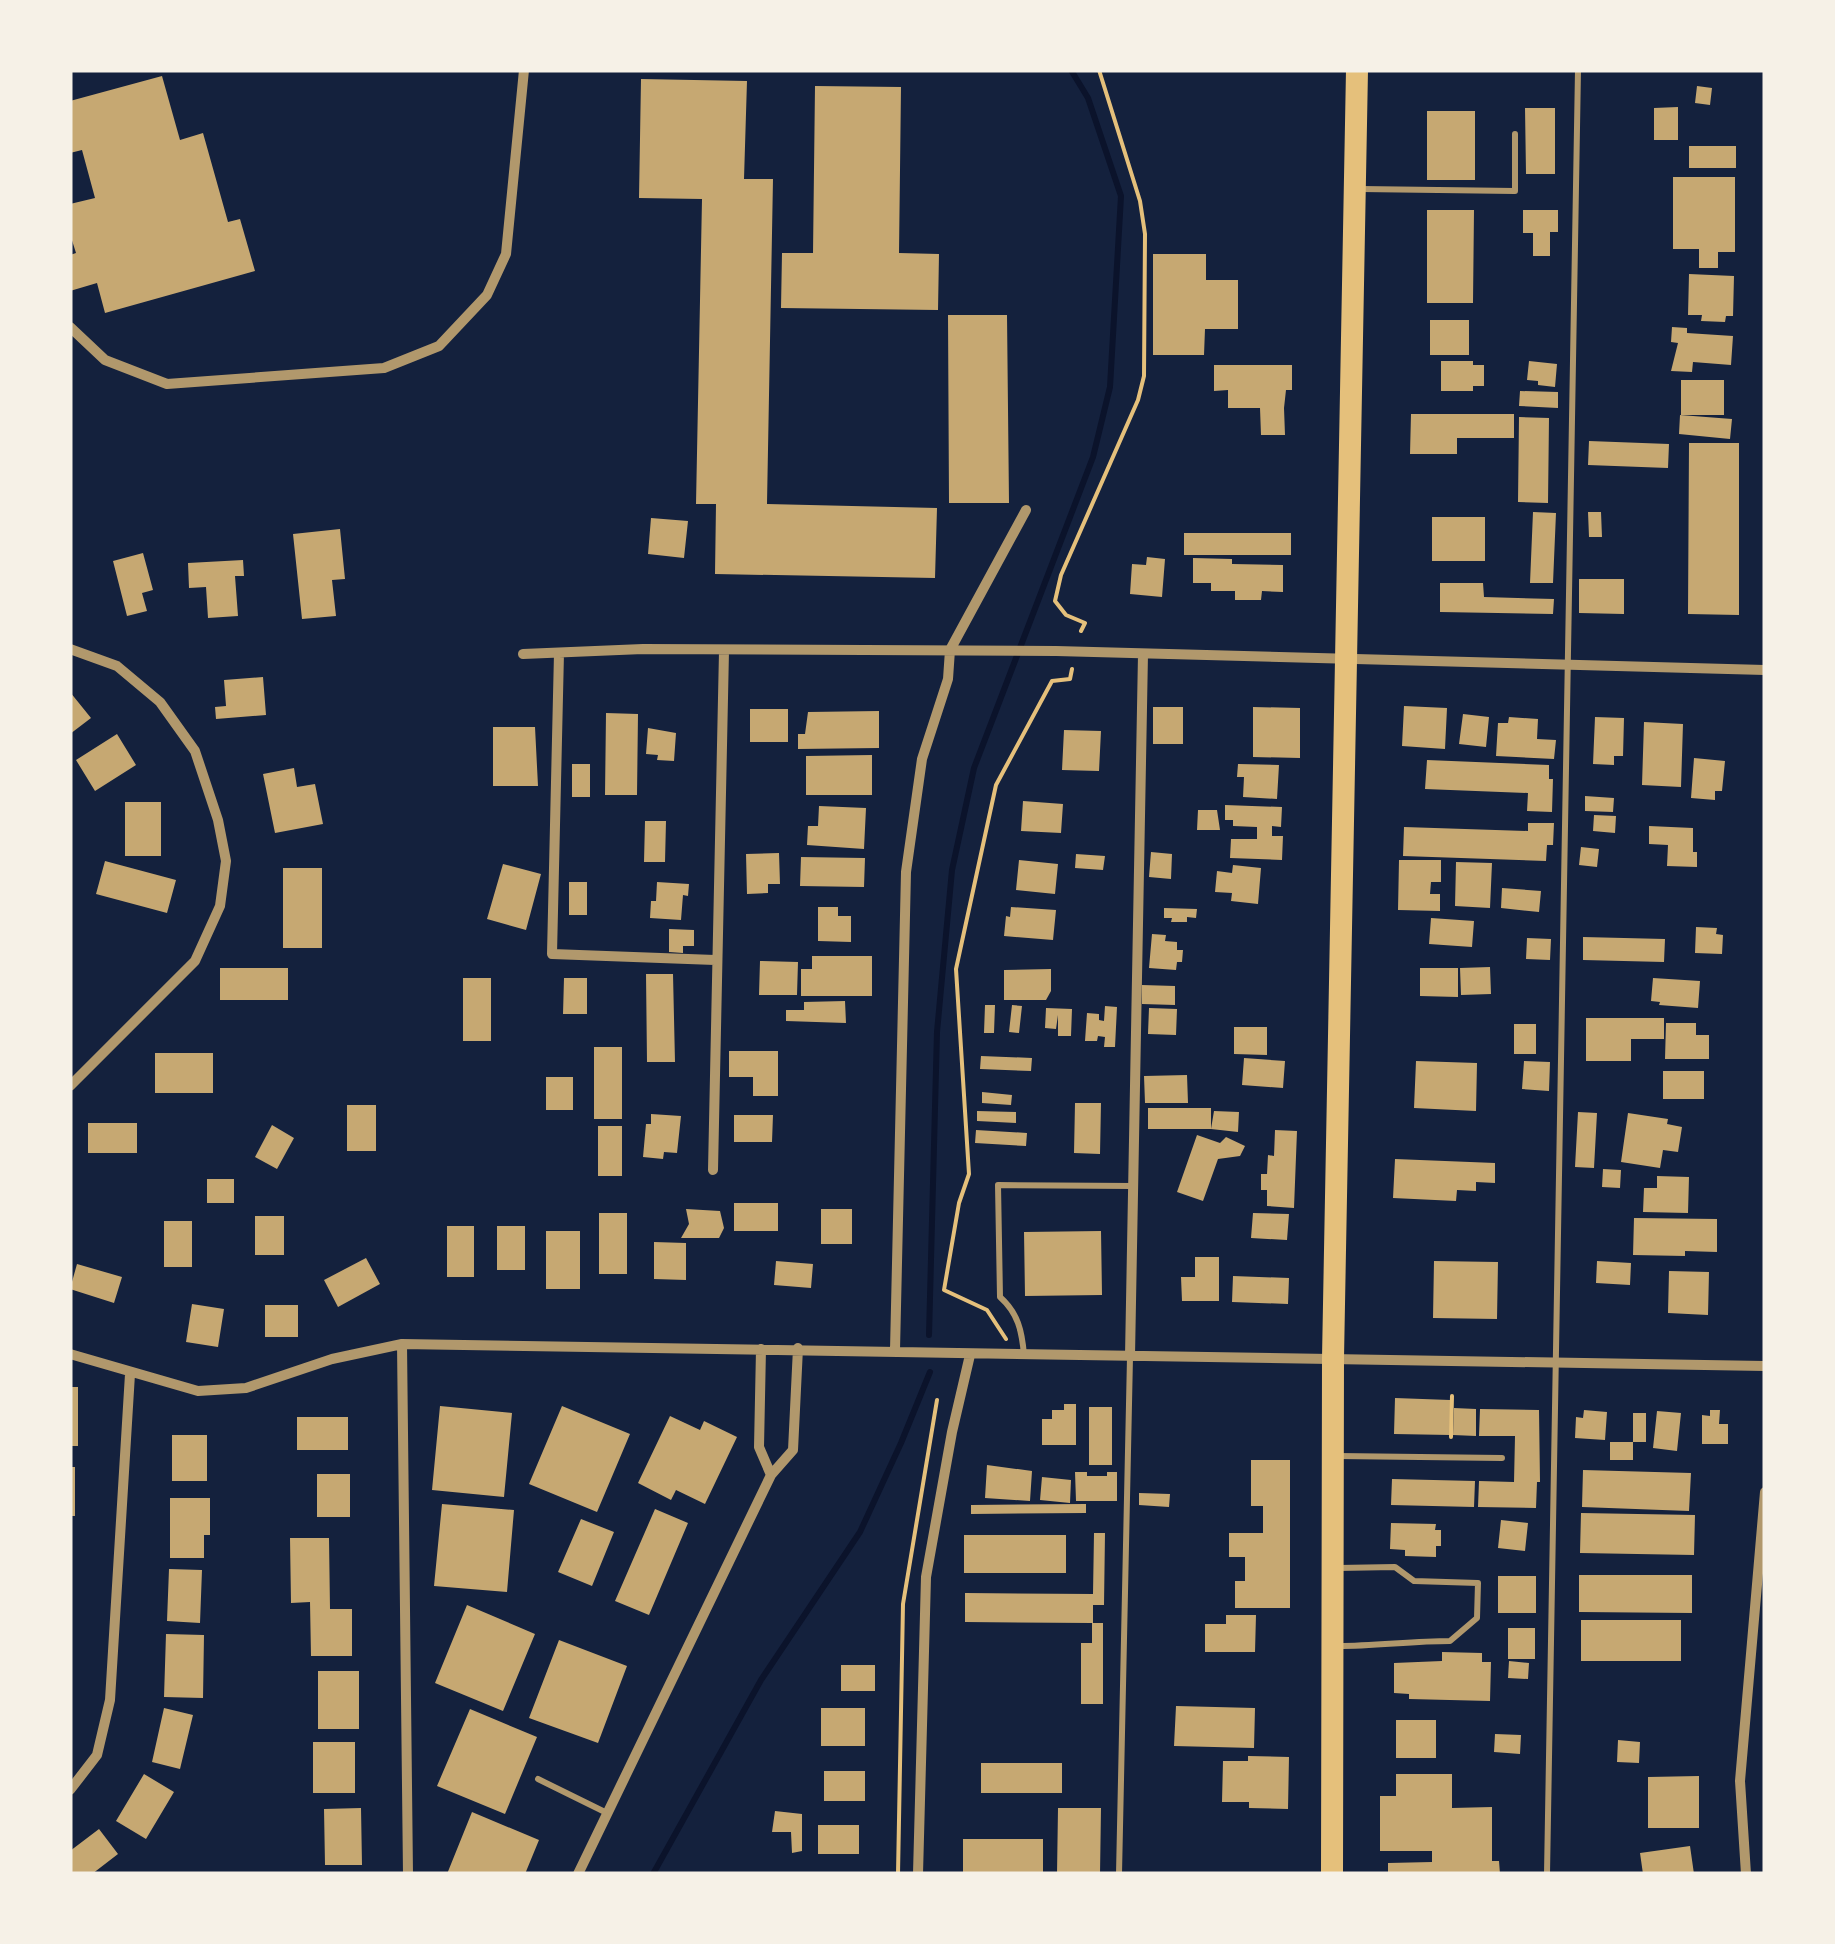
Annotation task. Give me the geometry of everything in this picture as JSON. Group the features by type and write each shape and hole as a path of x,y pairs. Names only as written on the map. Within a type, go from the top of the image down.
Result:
{"main road":[{"path":"1332,1874 1333,1358 1357,70"}],"street":[{"path":"70,326 104,360 167,384 384,368 439,346 486,295 506,254 524,70"},
{"path":"896,1350 906,872 922,759 948,679 950,650 1026,510"},
{"path":"70,649 117,666 169,714 196,751 218,820 226,861 220,906 194,961 70,1086"},
{"path":"523,654 643,649 1056,651 1765,670"},
{"path":"713,1170 724,651"},
{"path":"559,652 552,954 716,960"},
{"path":"1130,1356 1143,654"},
{"path":"70,1354 198,1391 246,1388 332,1359 402,1344 1765,1366"},
{"path":"402,1344 408,1874"},
{"path":"761,1348 759,1447 771,1475"},
{"path":"578,1874 771,1475 793,1450 798,1348"},
{"path":"918,1874 926,1576 970,1355"},
{"path":"70,1790 97,1755 110,1700 130,1374"},
{"path":"1746,1874 1740,1781 1765,1492"}],"lane":[{"path":"1546,1874 1578,70"},
{"path":"1354,189 1515,191 1515,134"},
{"path":"1020,1355 1022,1332 1013,1308 1000,1297 998,1186 1133,1186"},
{"path":"1119,1874 1130,1356"},
{"path":"1333,1456 1502,1458"},
{"path":"1332,1568 1395,1568 1414,1581 1478,1583 1477,1618 1450,1641 1332,1646"},
{"path":"538,1779 608,1814"}],"path":[{"path":"1081,631 1085,623 1066,615 1055,601 1061,575 1138,400 1144,376 1146,282 1142,217 1100,70"},
{"path":"1020,1355 987,1310 944,1290 959,1203 969,1174 956,969 996,786 1052,681 1070,678 1072,669"},
{"path":"1451,1437 1452,1396"}],"building":[{"path":"162,76 180,140 203,133 228,222 240,219 255,271 105,313 97,283 70,291 70,255 76,253 70,234 70,204 95,198 82,150 70,153 70,101"},
{"path":"641,79 747,81 744,179 773,179 767,504 937,508 935,578 715,574 716,504 696,504 702,199 639,198"},
{"path":"815,86 901,87 899,253 939,254 938,310 781,308 782,253 813,253"},
{"path":"1697,86 1712,88 1710,105 1695,103"},
{"path":"1678,107 1678,140 1654,140 1654,108"},
{"path":"1525,108 1555,108 1555,174 1526,174"},
{"path":"1427,111 1475,111 1475,180 1427,180"},
{"path":"1689,146 1736,146 1736,168 1689,168"},
{"path":"1673,177 1735,177 1735,252 1718,252 1718,268 1699,268 1699,249 1673,249"},
{"path":"1427,210 1474,210 1473,303 1427,303"},
{"path":"1523,210 1558,210 1558,232 1550,232 1550,256 1533,256 1533,233 1523,233"},
{"path":"1153,254 1206,254 1206,280 1238,280 1238,329 1205,329 1204,355 1153,355"},
{"path":"1689,274 1734,276 1733,316 1726,316 1725,322 1701,321 1702,315 1688,315"},
{"path":"948,315 1007,315 1009,503 949,503"},
{"path":"1430,320 1469,320 1469,355 1430,355"},
{"path":"1672,327 1687,328 1687,333 1733,336 1731,365 1693,362 1692,372 1671,371 1678,343 1671,342"},
{"path":"1441,361 1484,365 1484,386 1473,386 1473,391 1441,391"},
{"path":"1529,361 1557,364 1555,387 1527,380"},
{"path":"1214,365 1292,365 1292,390 1286,390 1284,408 1285,435 1261,435 1260,408 1228,408 1228,390 1214,391"},
{"path":"1681,380 1724,380 1724,415 1681,415"},
{"path":"1520,391 1558,392 1558,408 1519,406"},
{"path":"1411,414 1514,414 1514,438 1457,438 1457,454 1410,454"},
{"path":"1680,415 1732,419 1730,439 1679,434"},
{"path":"1519,417 1549,418 1548,503 1518,502"},
{"path":"1589,441 1669,444 1668,468 1588,465"},
{"path":"1689,443 1739,443 1739,615 1688,614"},
{"path":"1533,512 1556,513 1553,583 1530,583"},
{"path":"1588,512 1601,512 1602,537 1589,537"},
{"path":"1432,517 1485,517 1485,561 1432,561"},
{"path":"651,518 688,521 684,558 648,554"},
{"path":"340,529 345,579 332,580 336,616 302,619 293,534"},
{"path":"1184,533 1291,533 1291,555 1184,555"},
{"path":"143,553 153,590 142,593 147,611 127,616 113,561"},
{"path":"1147,557 1165,559 1162,597 1130,594 1132,564 1146,565"},
{"path":"1193,558 1283,565 1283,592 1262,591 1261,600 1235,600 1235,591 1211,591 1211,583 1193,583"},
{"path":"243,560 244,576 235,576 238,616 208,618 206,587 189,588 188,563"},
{"path":"1579,579 1624,579 1624,614 1579,613"},
{"path":"1440,583 1483,583 1484,597 1554,599 1553,614 1440,612"},
{"path":"263,677 266,715 216,719 215,707 226,706 224,680"},
{"path":"70,692 91,718 70,734"},
{"path":"1404,706 1447,708 1445,749 1402,746"},
{"path":"1153,707 1183,707 1183,744 1153,744"},
{"path":"1253,707 1300,708 1300,758 1253,757"},
{"path":"750,709 788,709 788,742 750,742"},
{"path":"879,711 879,748 798,749 798,734 805,734 808,712"},
{"path":"606,713 638,714 637,795 605,795"},
{"path":"1463,714 1489,717 1486,747 1459,744"},
{"path":"1509,717 1538,719 1537,739 1556,740 1554,759 1496,756 1498,723 1508,723"},
{"path":"1595,717 1624,718 1623,756 1614,756 1614,765 1593,764"},
{"path":"1644,722 1683,724 1681,787 1642,785"},
{"path":"493,727 535,727 538,786 493,786"},
{"path":"648,728 676,733 674,761 657,760 658,755 646,754"},
{"path":"1064,730 1101,731 1099,771 1062,770"},
{"path":"117,734 136,765 95,791 76,760"},
{"path":"872,755 872,795 806,795 806,756"},
{"path":"1694,758 1725,761 1722,791 1715,791 1715,800 1691,798"},
{"path":"1427,760 1549,765 1549,779 1553,779 1552,812 1527,811 1528,793 1425,789"},
{"path":"572,764 590,764 590,797 572,797"},
{"path":"1238,764 1279,765 1277,799 1243,797 1244,777 1237,777"},
{"path":"294,768 297,787 315,784 323,824 275,833 263,774"},
{"path":"1585,796 1614,798 1613,812 1585,811"},
{"path":"1023,801 1063,804 1061,833 1021,831"},
{"path":"125,802 161,802 161,856 125,856"},
{"path":"1225,805 1282,807 1281,827 1272,826 1272,836 1283,836 1282,860 1230,858 1231,839 1257,839 1257,827 1233,826 1233,820 1225,820"},
{"path":"819,806 866,808 864,849 807,845 808,826 818,826"},
{"path":"1198,810 1217,810 1220,830 1197,830"},
{"path":"1594,815 1616,816 1615,833 1593,831"},
{"path":"645,821 666,821 665,862 644,862"},
{"path":"1528,823 1554,823 1553,845 1547,845 1546,861 1403,856 1404,827 1528,831"},
{"path":"1649,826 1693,828 1697,867 1667,866 1668,845 1649,844"},
{"path":"1581,847 1599,849 1597,867 1579,865"},
{"path":"1151,852 1172,854 1171,879 1149,877"},
{"path":"779,853 780,884 768,884 768,893 747,894 746,854"},
{"path":"1076,854 1105,856 1103,870 1075,868"},
{"path":"801,857 865,858 864,887 800,886"},
{"path":"1019,860 1058,864 1055,894 1016,890"},
{"path":"1399,860 1441,860 1441,882 1431,882 1430,894 1440,894 1440,911 1398,910"},
{"path":"105,861 176,880 167,913 96,894"},
{"path":"1456,862 1492,863 1490,908 1455,906"},
{"path":"503,864 541,874 526,930 487,919"},
{"path":"1233,865 1261,868 1258,904 1231,901 1232,893 1215,892 1217,871 1232,873"},
{"path":"283,868 322,868 322,948 283,948"},
{"path":"569,882 587,882 587,915 569,915"},
{"path":"657,882 689,884 688,896 683,895 681,920 650,918"},
{"path":"1502,888 1541,891 1539,912 1501,908"},
{"path":"818,907 838,907 838,916 851,916 851,942 818,941"},
{"path":"1011,907 1056,910 1053,940 1004,936"},
{"path":"1164,908 1197,909 1196,918 1171,922 1172,918 1164,918"},
{"path":"1431,918 1474,921 1472,947 1429,944"},
{"path":"1696,927 1717,928 1716,934 1723,935 1722,954 1695,953"},
{"path":"669,929 694,930 694,946 683,946 683,953 669,952"},
{"path":"1152,934 1166,935 1165,941 1177,942 1177,950 1183,950 1182,962 1177,962 1176,970 1149,968"},
{"path":"1583,937 1665,939 1664,962 1583,960"},
{"path":"1527,938 1551,939 1550,960 1526,959"},
{"path":"812,956 872,956 872,996 801,996 801,969 812,969"},
{"path":"760,961 798,962 797,995 759,995"},
{"path":"1490,967 1491,994 1461,995 1460,968"},
{"path":"220,968 288,968 288,1000 220,1000"},
{"path":"1420,968 1458,968 1458,997 1420,996"},
{"path":"1051,969 1051,991 1046,1000 1004,1000 1004,970"},
{"path":"646,974 673,974 675,1062 647,1062"},
{"path":"463,978 491,978 491,1041 463,1041"},
{"path":"564,978 587,978 587,1014 563,1014"},
{"path":"1653,978 1700,981 1698,1008 1651,1001"},
{"path":"1142,985 1175,986 1175,1005 1142,1004"},
{"path":"845,1001 846,1023 786,1021 786,1010 804,1010 804,1002"},
{"path":"985,1005 995,1005 994,1033 984,1033"},
{"path":"1012,1005 1022,1006 1019,1033 1009,1032"},
{"path":"1105,1006 1117,1007 1115,1047 1104,1047 1105,1037 1085,1041 1087,1013 1099,1014 1099,1020 1104,1021"},
{"path":"1046,1008 1072,1009 1071,1036 1058,1036 1058,1015 1056,1029 1045,1028"},
{"path":"1149,1008 1177,1009 1176,1035 1148,1034"},
{"path":"1586,1018 1664,1018 1664,1039 1631,1039 1631,1061 1586,1061"},
{"path":"1666,1023 1696,1023 1696,1035 1709,1035 1709,1059 1665,1059"},
{"path":"1514,1024 1536,1024 1536,1054 1514,1054"},
{"path":"1234,1027 1267,1027 1267,1055 1234,1054"},
{"path":"594,1047 622,1047 622,1119 594,1119"},
{"path":"729,1051 778,1051 778,1096 753,1096 753,1077 729,1077"},
{"path":"155,1053 213,1053 213,1093 155,1093"},
{"path":"981,1056 1032,1058 1031,1071 980,1069"},
{"path":"1244,1058 1285,1061 1283,1088 1242,1085"},
{"path":"1416,1061 1477,1063 1476,1111 1414,1108"},
{"path":"1524,1061 1550,1062 1549,1091 1522,1089"},
{"path":"1663,1071 1704,1071 1704,1099 1663,1099"},
{"path":"1187,1075 1188,1103 1145,1103 1144,1076"},
{"path":"546,1077 573,1077 573,1110 546,1110"},
{"path":"982,1092 1012,1095 1011,1105 982,1103"},
{"path":"1075,1103 1101,1103 1100,1154 1074,1153"},
{"path":"347,1105 376,1105 376,1151 347,1151"},
{"path":"1148,1108 1211,1108 1211,1129 1148,1129"},
{"path":"977,1111 1016,1112 1016,1123 977,1121"},
{"path":"1214,1111 1239,1112 1238,1132 1211,1129"},
{"path":"1578,1112 1597,1113 1594,1168 1575,1167"},
{"path":"1628,1113 1668,1119 1667,1124 1682,1127 1678,1152 1663,1150 1660,1168 1621,1162"},
{"path":"651,1114 681,1116 677,1153 664,1152 663,1159 643,1157 646,1124 651,1124"},
{"path":"734,1115 773,1115 772,1142 734,1142"},
{"path":"88,1123 137,1123 137,1153 88,1153"},
{"path":"272,1125 294,1138 277,1169 255,1157"},
{"path":"598,1126 622,1126 622,1176 598,1176"},
{"path":"976,1130 1027,1133 1026,1146 975,1143"},
{"path":"1275,1130 1297,1131 1294,1208 1267,1206 1267,1190 1261,1190 1261,1174 1267,1174 1268,1155 1274,1156"},
{"path":"1197,1135 1220,1143 1226,1137 1245,1146 1240,1156 1218,1159 1203,1201 1177,1192"},
{"path":"1395,1159 1495,1163 1495,1183 1476,1182 1476,1191 1457,1190 1456,1201 1393,1198"},
{"path":"1603,1169 1621,1170 1620,1188 1602,1187"},
{"path":"1657,1176 1689,1177 1688,1213 1643,1212 1644,1188 1657,1188"},
{"path":"207,1179 234,1179 234,1203 207,1203"},
{"path":"734,1203 778,1203 778,1231 734,1231"},
{"path":"686,1209 720,1211 724,1228 719,1238 681,1238 689,1224"},
{"path":"821,1209 852,1209 852,1244 821,1244"},
{"path":"599,1213 627,1213 627,1274 599,1274"},
{"path":"1253,1213 1289,1214 1287,1240 1251,1238"},
{"path":"255,1216 284,1216 284,1255 255,1255"},
{"path":"1634,1218 1717,1219 1717,1252 1633,1255"},
{"path":"164,1221 192,1221 192,1267 164,1267"},
{"path":"447,1226 474,1226 474,1277 447,1277"},
{"path":"497,1226 525,1226 525,1270 497,1270"},
{"path":"546,1231 580,1231 580,1289 546,1289"},
{"path":"1101,1231 1102,1295 1025,1296 1024,1232"},
{"path":"654,1242 686,1243 686,1280 654,1279"},
{"path":"1195,1257 1219,1257 1219,1301 1182,1301 1181,1277 1195,1277"},
{"path":"366,1258 380,1284 338,1307 324,1280"},
{"path":"776,1261 813,1264 811,1288 774,1285"},
{"path":"1434,1261 1498,1262 1497,1319 1433,1318"},
{"path":"1597,1261 1631,1263 1630,1285 1596,1283"},
{"path":"77,1264 122,1277 114,1303 70,1289"},
{"path":"1669,1271 1709,1272 1708,1315 1668,1313"},
{"path":"1233,1276 1289,1278 1288,1304 1232,1302"},
{"path":"192,1304 224,1309 218,1347 186,1342"},
{"path":"265,1305 298,1305 298,1337 265,1337"},
{"path":"70,1387 78,1387 78,1446 70,1446"},
{"path":"1395,1398 1450,1400 1450,1435 1394,1434"},
{"path":"1064,1404 1076,1404 1076,1445 1042,1445 1042,1419 1052,1419 1052,1410 1064,1410"},
{"path":"440,1406 512,1413 504,1497 432,1490"},
{"path":"562,1406 630,1434 597,1512 529,1484"},
{"path":"1089,1407 1112,1407 1112,1465 1089,1465"},
{"path":"1454,1408 1476,1409 1476,1436 1453,1435"},
{"path":"1480,1409 1539,1410 1540,1482 1536,1508 1478,1507 1479,1481 1514,1482 1515,1436 1479,1436"},
{"path":"1584,1410 1607,1412 1605,1440 1575,1438 1576,1417 1583,1418"},
{"path":"1710,1410 1720,1410 1719,1424 1728,1424 1728,1444 1702,1444 1702,1415 1710,1416"},
{"path":"1657,1411 1681,1413 1677,1451 1653,1448"},
{"path":"1633,1413 1646,1413 1646,1442 1633,1442"},
{"path":"670,1416 700,1430 704,1421 737,1437 705,1504 676,1490 671,1500 638,1483"},
{"path":"297,1417 348,1417 348,1450 297,1450"},
{"path":"172,1435 207,1435 207,1481 172,1481"},
{"path":"1610,1442 1633,1442 1633,1460 1610,1460"},
{"path":"1251,1460 1290,1460 1290,1608 1235,1608 1235,1581 1245,1581 1245,1557 1229,1557 1229,1533 1263,1533 1263,1506 1251,1506"},
{"path":"987,1465 1032,1471 1030,1501 985,1498"},
{"path":"70,1467 75,1467 75,1516 70,1516"},
{"path":"1583,1470 1691,1473 1689,1511 1582,1507"},
{"path":"1075,1472 1107,1476 1107,1472 1117,1472 1117,1501 1076,1501"},
{"path":"317,1474 350,1474 350,1517 317,1517"},
{"path":"1042,1477 1071,1480 1070,1503 1040,1500"},
{"path":"1392,1479 1475,1481 1474,1507 1391,1505"},
{"path":"1139,1493 1170,1494 1169,1507 1139,1505"},
{"path":"170,1498 210,1498 210,1535 204,1535 204,1558 170,1558"},
{"path":"442,1504 514,1510 507,1592 434,1586"},
{"path":"1086,1504 1086,1513 971,1514 971,1505"},
{"path":"655,1509 688,1523 649,1615 615,1601"},
{"path":"1581,1513 1695,1515 1694,1555 1580,1553"},
{"path":"581,1519 614,1532 592,1586 558,1572"},
{"path":"1501,1520 1528,1523 1525,1551 1498,1548"},
{"path":"1391,1523 1436,1524 1435,1530 1441,1530 1441,1546 1436,1546 1436,1557 1405,1556 1405,1550 1390,1549"},
{"path":"1094,1533 1105,1533 1104,1605 1093,1605 1093,1623 1103,1623 1103,1704 1081,1704 1081,1643 1092,1643 1092,1623 965,1622 965,1593 1093,1594"},
{"path":"964,1535 1066,1535 1066,1573 964,1573"},
{"path":"290,1538 329,1538 330,1609 352,1609 352,1656 311,1656 310,1602 291,1603"},
{"path":"169,1569 202,1570 200,1623 167,1621"},
{"path":"1579,1575 1692,1575 1692,1613 1579,1612"},
{"path":"1498,1576 1536,1576 1536,1613 1498,1613"},
{"path":"467,1605 535,1634 503,1711 435,1683"},
{"path":"1226,1615 1256,1615 1255,1652 1205,1652 1205,1624 1226,1624"},
{"path":"1581,1620 1681,1620 1681,1661 1581,1661"},
{"path":"1508,1628 1535,1628 1535,1659 1508,1659"},
{"path":"166,1634 204,1635 203,1698 164,1697"},
{"path":"559,1640 627,1666 598,1743 529,1718"},
{"path":"1442,1652 1482,1653 1482,1662 1491,1662 1490,1701 1409,1699 1409,1694 1394,1693 1394,1663 1442,1661"},
{"path":"1509,1661 1529,1663 1528,1679 1508,1678"},
{"path":"841,1665 875,1665 875,1691 841,1691"},
{"path":"318,1671 359,1671 359,1729 318,1729"},
{"path":"1176,1706 1255,1708 1254,1748 1174,1746"},
{"path":"164,1708 193,1715 180,1769 152,1762"},
{"path":"821,1708 865,1708 865,1746 821,1746"},
{"path":"470,1709 537,1737 505,1814 437,1786"},
{"path":"1396,1720 1436,1720 1436,1758 1396,1758"},
{"path":"1495,1734 1521,1735 1520,1754 1494,1752"},
{"path":"1618,1740 1640,1742 1639,1763 1617,1762"},
{"path":"313,1742 355,1742 355,1793 313,1793"},
{"path":"1248,1756 1289,1757 1288,1809 1249,1808 1249,1802 1222,1802 1223,1761 1248,1761"},
{"path":"981,1763 1062,1763 1062,1793 981,1793"},
{"path":"824,1771 865,1771 865,1801 824,1801"},
{"path":"144,1774 174,1792 146,1839 116,1821"},
{"path":"1396,1774 1452,1774 1452,1808 1492,1807 1492,1861 1499,1861 1500,1874 1388,1874 1388,1863 1432,1862 1432,1851 1380,1851 1380,1796 1396,1796"},
{"path":"1699,1776 1699,1828 1648,1828 1648,1777"},
{"path":"361,1808 362,1865 325,1865 324,1809"},
{"path":"1058,1808 1101,1808 1100,1874 1057,1874"},
{"path":"775,1811 802,1814 802,1851 792,1853 791,1832 772,1832"},
{"path":"472,1812 539,1840 525,1874 447,1874"},
{"path":"818,1825 859,1825 859,1854 818,1854"},
{"path":"99,1829 118,1854 92,1874 70,1874 70,1851"},
{"path":"963,1839 1043,1839 1043,1874 963,1874"},
{"path":"1690,1846 1694,1874 1643,1874 1640,1853"}],"waterway":[{"path":"929,1335 937,1032 952,870 974,768 1093,457 1110,387 1121,196 1088,98 1071,70"},
{"path":"653,1874 761,1680 860,1532 930,1372"}]}
